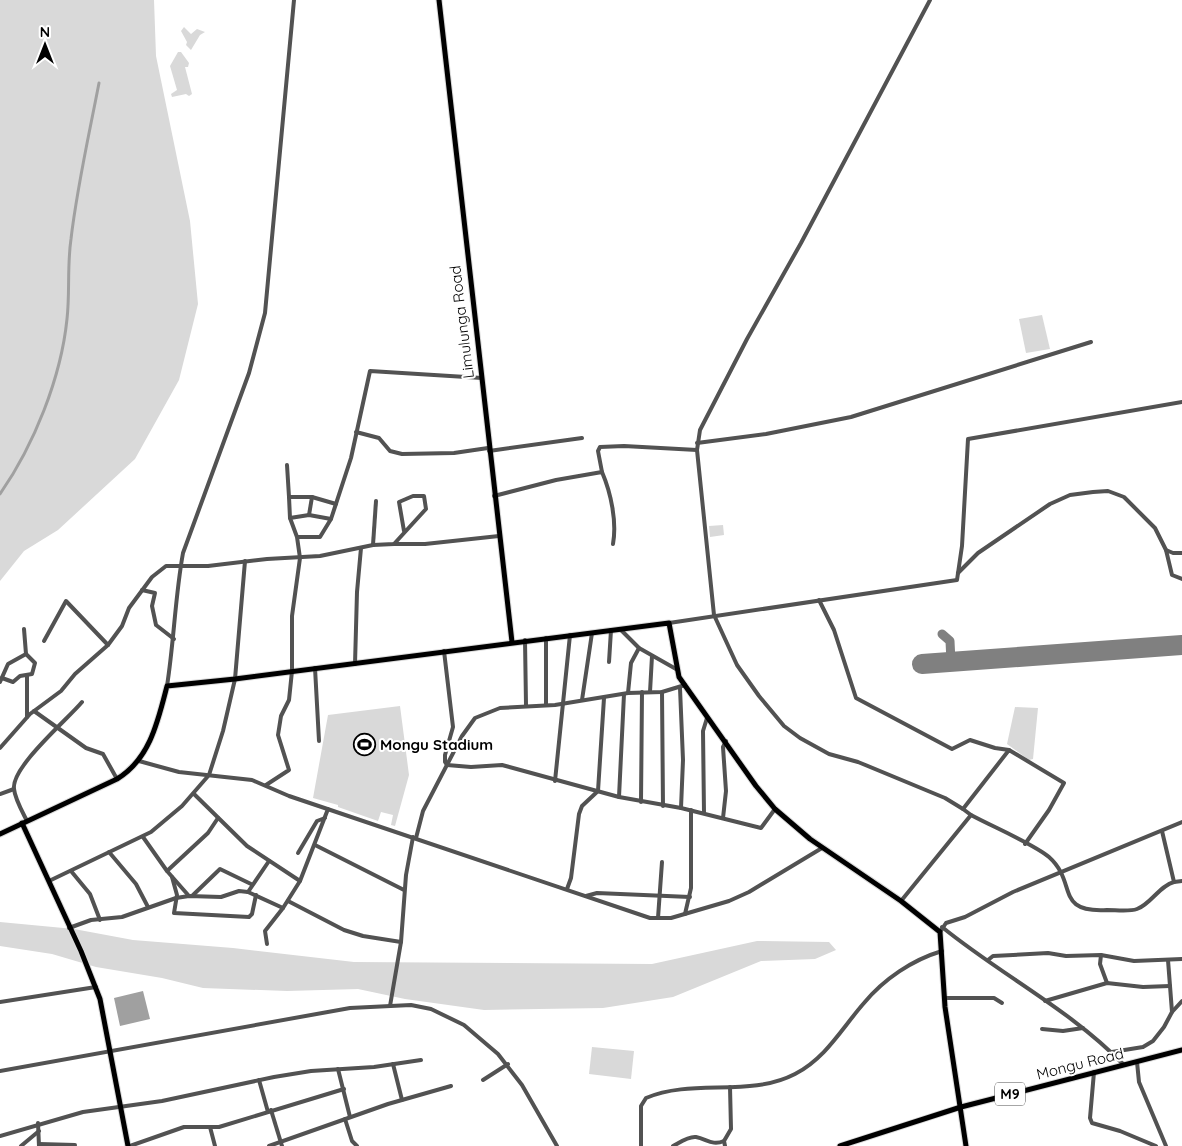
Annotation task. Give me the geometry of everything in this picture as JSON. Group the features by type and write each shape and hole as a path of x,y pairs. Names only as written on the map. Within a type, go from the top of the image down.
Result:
{"main road":[{"name":"Limulunga Road","path":"439,0 512,642"},
{"path":"0,834 129,772 140,761 154,732 167,686 355,664 668,622 676,669 682,686 726,741 756,786 774,808 822,848 941,930 944,998 966,1146"},
{"path":"24,822 96,987 105,1019 129,1146"},
{"name":"Mongu Road","path":"840,1146 961,1107 1182,1050"}],"street":[{"path":"167,686 174,639 175,602 181,567 196,517 249,373 265,312 294,0"},
{"path":"930,0 700,430 697,450 714,615 737,665 759,696 787,728 800,738 829,754 858,762 945,798 971,815 1049,857 1062,872 1066,881 1069,898 1078,906 1094,911 1138,909 1166,885 1182,881"},
{"path":"697,443 772,433 851,417 1091,342"},
{"path":"297,537 320,537 331,519 349,464 370,371 482,378"},
{"path":"668,622 957,580 968,439 1182,402"},
{"path":"356,432 379,438 390,451 402,454 489,450 582,438"},
{"path":"613,544 612,515 598,452 600,447 624,446 697,450"},
{"path":"266,785 289,770 278,735 281,716 288,703 292,671 292,616 300,558 297,537 290,518 287,464"},
{"path":"494,496 556,480 602,472"},
{"path":"958,573 978,553 1050,504 1070,495 1108,491 1124,497 1155,528 1166,550 1172,575 1182,579"},
{"path":"394,544 426,509 424,496 413,496 399,502 404,531"},
{"path":"289,497 312,498 336,504"},
{"path":"309,515 312,498"},
{"path":"373,545 376,501"},
{"path":"290,518 309,515 331,519"},
{"path":"0,748 27,717 61,691 75,674 108,645 122,626 129,608 142,590 155,574 166,566 181,567 300,558 336,554 373,545 425,544 499,536"},
{"path":"355,664 357,592 361,548"},
{"path":"1166,550 1173,553 1182,553"},
{"path":"49,881 143,837 167,821 194,794 208,775 223,731 235,679 245,561"},
{"path":"142,590 155,593 152,606 156,625 174,639"},
{"path":"819,600 834,630 856,698 952,749 970,740 1009,750 1064,783 1049,810 1025,844"},
{"path":"44,641 66,601 108,645"},
{"path":"24,629 26,654 36,663 33,674 20,676 13,682 1,680 8,664 26,654"},
{"path":"620,629 639,648 676,669"},
{"path":"609,662 611,630"},
{"path":"582,700 592,633"},
{"path":"555,781 560,756 562,704 570,635"},
{"path":"546,638 546,705"},
{"path":"525,640 526,705"},
{"path":"619,797 626,693 631,663 639,648"},
{"path":"444,651 453,727 444,759 447,765"},
{"path":"650,692 652,656"},
{"path":"315,668 319,741"},
{"path":"27,676 27,717"},
{"path":"390,1006 401,942 404,890 415,837 423,811 447,765 475,718 492,710 526,705 562,704 626,693 662,692 682,686 683,760 681,808"},
{"path":"641,802 642,692"},
{"path":"662,692 663,806"},
{"path":"567,889 579,814 582,806 598,791 604,698"},
{"path":"24,822 14,789 16,778 28,760 82,702"},
{"path":"34,711 86,748 103,754 117,779"},
{"path":"704,813 703,731 707,718"},
{"path":"723,818 726,791 723,747 726,741"},
{"path":"963,809 1009,750"},
{"path":"140,761 179,772 238,777 266,785 289,796 415,837 641,916 658,918 685,914 741,896 822,848"},
{"path":"447,765 472,767 502,765 619,797 704,813 761,828 774,808"},
{"path":"0,794 14,789"},
{"path":"194,794 247,846 300,881"},
{"path":"267,944 265,931 288,901 300,881 328,809"},
{"path":"685,914 690,897 690,810"},
{"path":"901,901 971,815"},
{"path":"167,871 208,833 218,818"},
{"path":"298,853 317,821 325,818"},
{"path":"1124,1065 1112,1052 1083,1028 988,960 941,930 946,922 965,917 1013,892 1182,822"},
{"path":"1162,831 1174,882"},
{"path":"143,837 167,871 191,896"},
{"path":"315,845 404,890"},
{"path":"110,852 136,884 148,907"},
{"path":"248,892 251,884 269,860"},
{"path":"658,918 662,862"},
{"path":"191,896 220,869 243,882 251,884"},
{"path":"71,871 90,894 100,920"},
{"path":"172,877 176,898 174,913 245,917 252,914 256,895"},
{"path":"239,891 243,882"},
{"path":"69,928 86,922 122,917 176,898 191,896 221,897 239,891 256,895 283,908"},
{"path":"586,896 597,893 690,897"},
{"path":"288,901 344,930 363,936 401,942"},
{"path":"641,1146 641,1106 646,1098 688,1088 759,1085 785,1079 812,1064 879,986 918,961 943,951"},
{"path":"988,960 993,956 1038,954 1066,956 1101,955 1134,961 1182,959"},
{"path":"1101,955 1100,964 1107,983"},
{"path":"1168,960 1172,1012"},
{"path":"1045,1000 1107,983 1143,987 1170,986"},
{"path":"0,1002 96,987"},
{"path":"944,998 994,998 1002,1003"},
{"path":"1112,1052 1135,1050 1148,1045 1164,1027 1172,1012 1182,1001"},
{"path":"0,1071 350,1008 411,1005 446,1015 464,1024 508,1064 557,1146"},
{"path":"1042,1029 1063,1032 1083,1028"},
{"path":"0,1136 38,1123 82,1112 121,1108 259,1080 311,1071 421,1060"},
{"path":"1138,1062 1139,1082 1166,1146"},
{"path":"393,1064 402,1100"},
{"path":"483,1080 508,1064"},
{"path":"338,1069 344,1089 352,1141 357,1146"},
{"path":"1094,1072 1090,1118 1092,1123 1120,1131 1140,1144 1156,1146"},
{"path":"259,1080 282,1144"},
{"path":"270,1146 282,1144 347,1118 451,1086"},
{"path":"673,1146 695,1137 710,1144 724,1143 731,1129 730,1087"},
{"path":"129,1146 184,1127 219,1127 344,1089"},
{"path":"38,1123 39,1145 74,1145"},
{"path":"210,1128 215,1146"},
{"path":"21,1146 39,1131"}],"shaded area":[{"path":"0,0 154,0 156,56 190,221 198,304 179,380 135,459 58,530 24,551 0,581"},
{"path":"184,27 191,34 197,29 205,32 200,35 191,50 186,45 187,42 181,31"},
{"path":"178,52 181,52 189,63 188,67 185,67 192,94 189,96 186,94 172,97 171,94 177,90 170,66"},
{"path":"1042,315 1050,349 1026,353 1019,319"},
{"path":"723,525 724,535 710,537 709,526"},
{"name":"Mongu Stadium","path":"400,706 409,775 395,826 391,825 393,815 381,812 378,821 338,807 338,805 313,798 328,715"},
{"path":"1015,707 1038,708 1033,759 1029,760 1007,744"},
{"path":"0,922 74,929 133,940 233,948 354,962 652,964 757,941 829,942 836,950 815,959 761,961 673,997 603,1008 484,1010 405,999 358,989 287,991 203,988 162,978 96,967 52,954 0,946"},
{"path":"143,991 150,1019 120,1026 114,998"},
{"path":"592,1047 634,1051 631,1079 589,1074"}],"waterway":[{"path":"0,494 35,433 59,364 67,319 69,259 74,219 99,83"}],"taxiway":[{"path":"942,634 950,641 951,662"}],"runway":[{"path":"922,664 1182,645"}],"place":[{"name":"Mongu Stadium","path":"364,745"}]}
